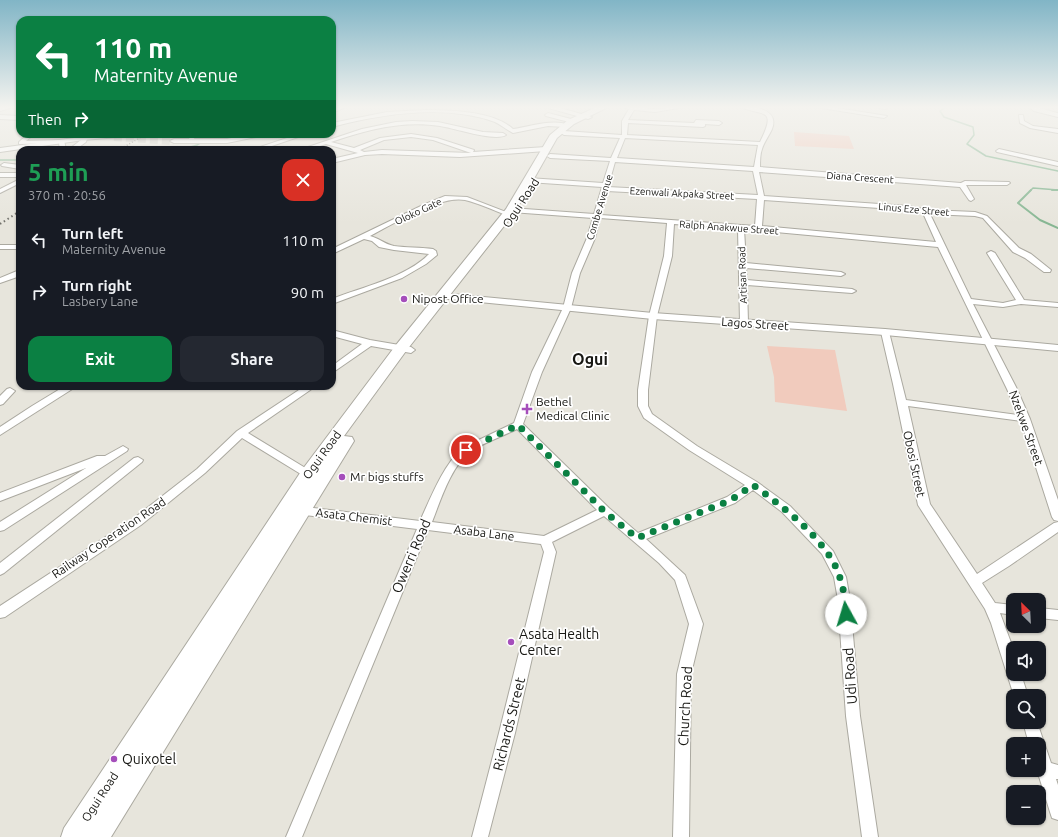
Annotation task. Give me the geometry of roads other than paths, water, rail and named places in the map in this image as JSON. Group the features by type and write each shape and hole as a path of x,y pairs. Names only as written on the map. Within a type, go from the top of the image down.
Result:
{"main road":[{"name":"Ogui Road","path":"96,837 293,509 308,474 512,212 532,181 551,145"},
{"path":"0,151 16,149"},
{"path":"0,151 16,150"},
{"name":"Ogui Road","path":"74,837 293,509 350,433 406,349"}],"street":[{"path":"337,145 365,153"},
{"path":"355,150 367,145"},
{"path":"454,145 468,150 491,153"},
{"path":"489,145 488,150 491,153"},
{"name":"Combe Avenue","path":"567,308 576,273 591,238 613,160 620,145"},
{"path":"758,228 761,198 760,185 756,172 761,145"},
{"path":"999,151 1058,164"},
{"path":"336,160 365,153 403,152 460,155 491,153"},
{"name":"Diana Crescent","path":"491,153 548,152 613,160 757,169 962,185 965,183 1007,183"},
{"path":"4,165 16,166"},
{"path":"0,175 16,175"},
{"name":"Ezenwali Akpaka Street","path":"532,181 761,198"},
{"path":"0,191 16,182"},
{"path":"962,185 971,199"},
{"name":"Oloko Gate","path":"336,250 425,206 445,198 465,198 512,212"},
{"name":"Linus Eze Street","path":"761,198 908,208 926,212 975,214 984,217 1016,250 1028,256 1046,270"},
{"name":"Ralph Anakwue Street","path":"512,212 758,228 940,245"},
{"name":"Nzekwe Street","path":"926,212 940,245 987,342 1012,389 1024,418 1058,517"},
{"path":"653,316 666,267 671,222"},
{"name":"Artisan Road","path":"741,228 744,323"},
{"path":"336,300 404,273 427,261 433,255 430,251 407,250 378,244 374,239 364,237"},
{"path":"0,247 16,247"},
{"path":"991,253 1021,302"},
{"path":"742,265 841,274"},
{"path":"0,281 16,275"},
{"path":"743,282 852,291"},
{"name":"Lagos Street","path":"447,296 653,316 885,332 1058,348"},
{"path":"968,301 1003,305 1021,302 1058,305"},
{"path":"567,308 537,372 518,425 605,512 637,538 731,500 753,485"},
{"name":"Udi Road","path":"653,316 643,390 643,406 645,412 648,416 694,448 753,485 786,509 827,551 840,577 844,600 853,716 870,837"},
{"name":"Obosi Street","path":"885,332 924,505 934,518 991,607 1006,648"},
{"path":"336,334 369,343 406,349"},
{"path":"336,367 369,343"},
{"path":"0,432 34,408 65,390"},
{"name":"Railway Coperation Road","path":"0,614 137,522 202,471 241,433 305,390"},
{"path":"0,402 10,391"},
{"path":"902,402 1024,418"},
{"name":"Owerri Road","path":"294,837 443,484 459,456 476,444 518,425"},
{"path":"241,433 308,474"},
{"path":"0,497 123,449 0,527"},
{"path":"0,570 138,460"},
{"name":"Asata Chemist","path":"293,509 424,526"},
{"path":"545,540 605,512"},
{"name":"Asaba Lane","path":"424,526 545,540"},
{"path":"974,582 1006,563 1058,526"},
{"name":"Church Road","path":"637,538 681,578 696,624 684,674 681,837"},
{"name":"Richards Street","path":"480,837 507,733 550,552 545,540"},
{"path":"991,607 1006,609"},
{"path":"1046,614 1058,615"},
{"path":"1046,761 1052,771 1058,812"}],"waterway":[{"path":"969,145 986,156 1058,171"},
{"path":"0,160 16,160"},
{"path":"1052,190 1058,190 1033,188 1018,203 1040,220 1058,228"}],"railway":[{"path":"0,224 16,214"}],"place":[{"name":"Nipost Office","path":"404,299"},
{"name":"Bethel Medical Clinic","path":"527,409"},
{"name":"Mr bigs stuffs","path":"342,477"},
{"name":"Asata Health Center","path":"511,642"},
{"name":"Quixotel","path":"114,759"}],"district":[{"name":"Ogui","path":"590,359"}]}
